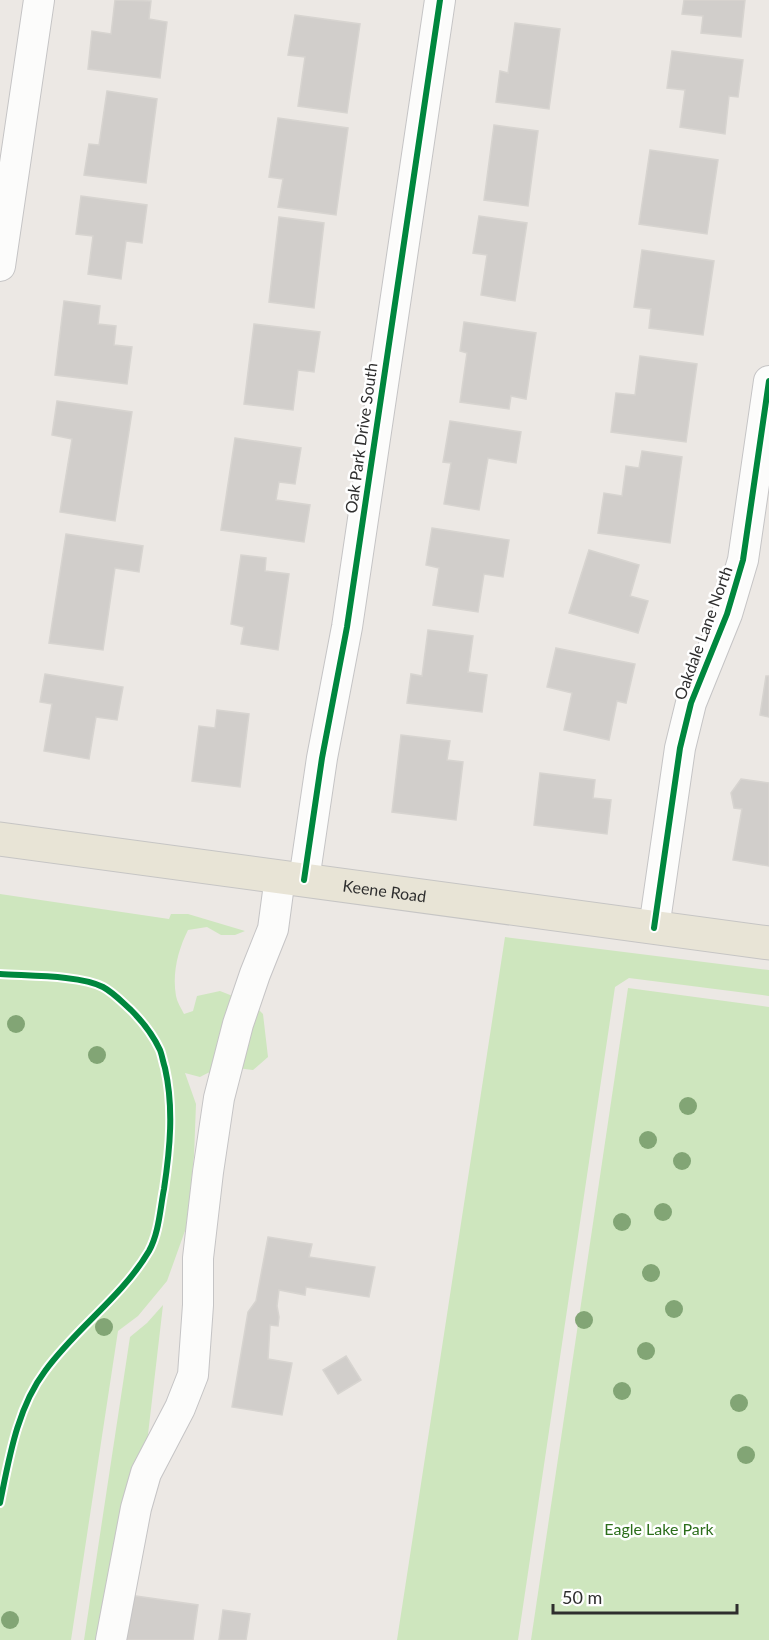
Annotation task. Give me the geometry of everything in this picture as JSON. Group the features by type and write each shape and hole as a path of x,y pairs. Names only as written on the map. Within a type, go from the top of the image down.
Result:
{"main road":[{"name":"Keene Road","path":"0,839 769,944"}],"street":[{"path":"0,266 39,0"},
{"name":"Oak Park Drive South","path":"111,1640 136,1508 146,1473 180,1408 193,1375 198,1305 198,1258 219,1098 238,1024 292,878 322,758 346,627 440,0"},
{"name":"Oakdale Lane North","path":"654,928 680,748 691,703 727,614 743,560 769,381"}],"green space":[{"path":"0,894 169,919 171,914 188,914 245,931 235,935 221,935 207,927 188,930 177,962 176,996 184,1014 193,1011 197,996 220,991 253,1004 263,1014 268,1057 253,1070 225,1068 200,1077 185,1073 196,1104 194,1156 186,1228 167,1281 138,1316 118,1331 71,1640 0,1640"},
{"path":"505,937 769,970 769,996 629,978 615,987 518,1640 397,1640"},
{"name":"Eagle Lake Park","path":"628,988 769,1007 769,1640 531,1640"},
{"path":"163,1305 125,1633 116,1640 84,1640 130,1337"}],"building":[{"path":"115,0 151,1 149,19 167,22 160,78 88,69 92,31 111,34"},
{"path":"684,0 745,0 741,37 701,33 703,16 682,14"},
{"path":"295,15 360,24 347,113 298,106 305,57 288,55"},
{"path":"515,23 560,29 549,109 496,102 500,71 508,73"},
{"path":"672,51 743,60 738,97 729,96 725,134 680,127 685,90 667,88"},
{"path":"107,91 157,99 146,183 84,175 89,144 99,145"},
{"path":"278,118 348,128 336,215 278,207 283,179 269,177"},
{"path":"494,125 538,131 528,206 484,200"},
{"path":"650,150 718,160 707,234 639,224"},
{"path":"81,196 147,205 142,243 126,241 121,279 88,274 93,236 76,234"},
{"path":"479,216 527,223 515,301 481,295 487,255 473,253"},
{"path":"279,217 324,223 314,308 269,302"},
{"path":"642,250 714,261 703,335 649,328 651,309 634,307"},
{"path":"64,301 100,306 98,324 116,326 114,345 132,347 127,384 55,375"},
{"path":"464,322 536,333 526,399 511,396 509,409 460,402 467,353 460,351"},
{"path":"254,324 320,332 314,372 298,370 293,410 244,404"},
{"path":"640,356 697,364 686,442 611,432 616,393 635,395"},
{"path":"57,401 132,412 115,521 60,512 72,439 52,435"},
{"path":"450,421 521,432 516,463 488,458 479,510 444,504 451,463 443,462"},
{"path":"235,438 301,448 295,484 279,482 276,500 310,505 304,542 221,530"},
{"path":"642,451 682,457 670,543 598,533 604,493 622,496 626,466 639,468"},
{"path":"432,528 509,540 503,577 484,574 478,612 433,605 439,568 426,565"},
{"path":"66,534 143,546 139,572 115,568 103,650 49,643"},
{"path":"589,550 639,565 630,596 648,601 638,633 569,613"},
{"path":"241,555 266,558 265,571 289,574 278,650 241,644 244,627 231,624"},
{"path":"428,630 473,636 468,672 487,675 482,712 407,703 411,674 422,676"},
{"path":"556,648 635,664 626,703 617,701 609,740 564,730 572,693 547,687"},
{"path":"45,674 123,687 117,720 96,717 89,759 44,751 52,704 40,702"},
{"path":"766,676 769,676 769,717 760,715"},
{"path":"217,710 249,714 240,787 192,781 199,726 215,728"},
{"path":"401,735 450,741 447,760 463,762 456,820 392,812"},
{"path":"540,773 595,780 593,798 611,800 607,834 534,825"},
{"path":"741,779 769,783 769,866 733,860 742,809 734,808 731,793"},
{"path":"268,1237 312,1244 309,1257 375,1267 369,1297 306,1287 305,1295 279,1290 278,1326 270,1325 268,1359 292,1363 282,1415 232,1407 248,1312 256,1301"},
{"path":"346,1356 361,1380 338,1394 323,1370"},
{"path":"129,1595 198,1605 193,1640 123,1640"},
{"path":"223,1610 250,1614 246,1640 219,1640"}],"cycle path":[{"path":"304,880 322,758 347,627 440,0"},
{"path":"654,928 680,748 691,703 727,614 743,560 769,381"},
{"path":"0,974 81,980 103,987 114,995 144,1024 160,1050 168,1083 170,1113 166,1174 159,1221 149,1251 126,1283 57,1355 35,1385 15,1434 0,1503"}]}
